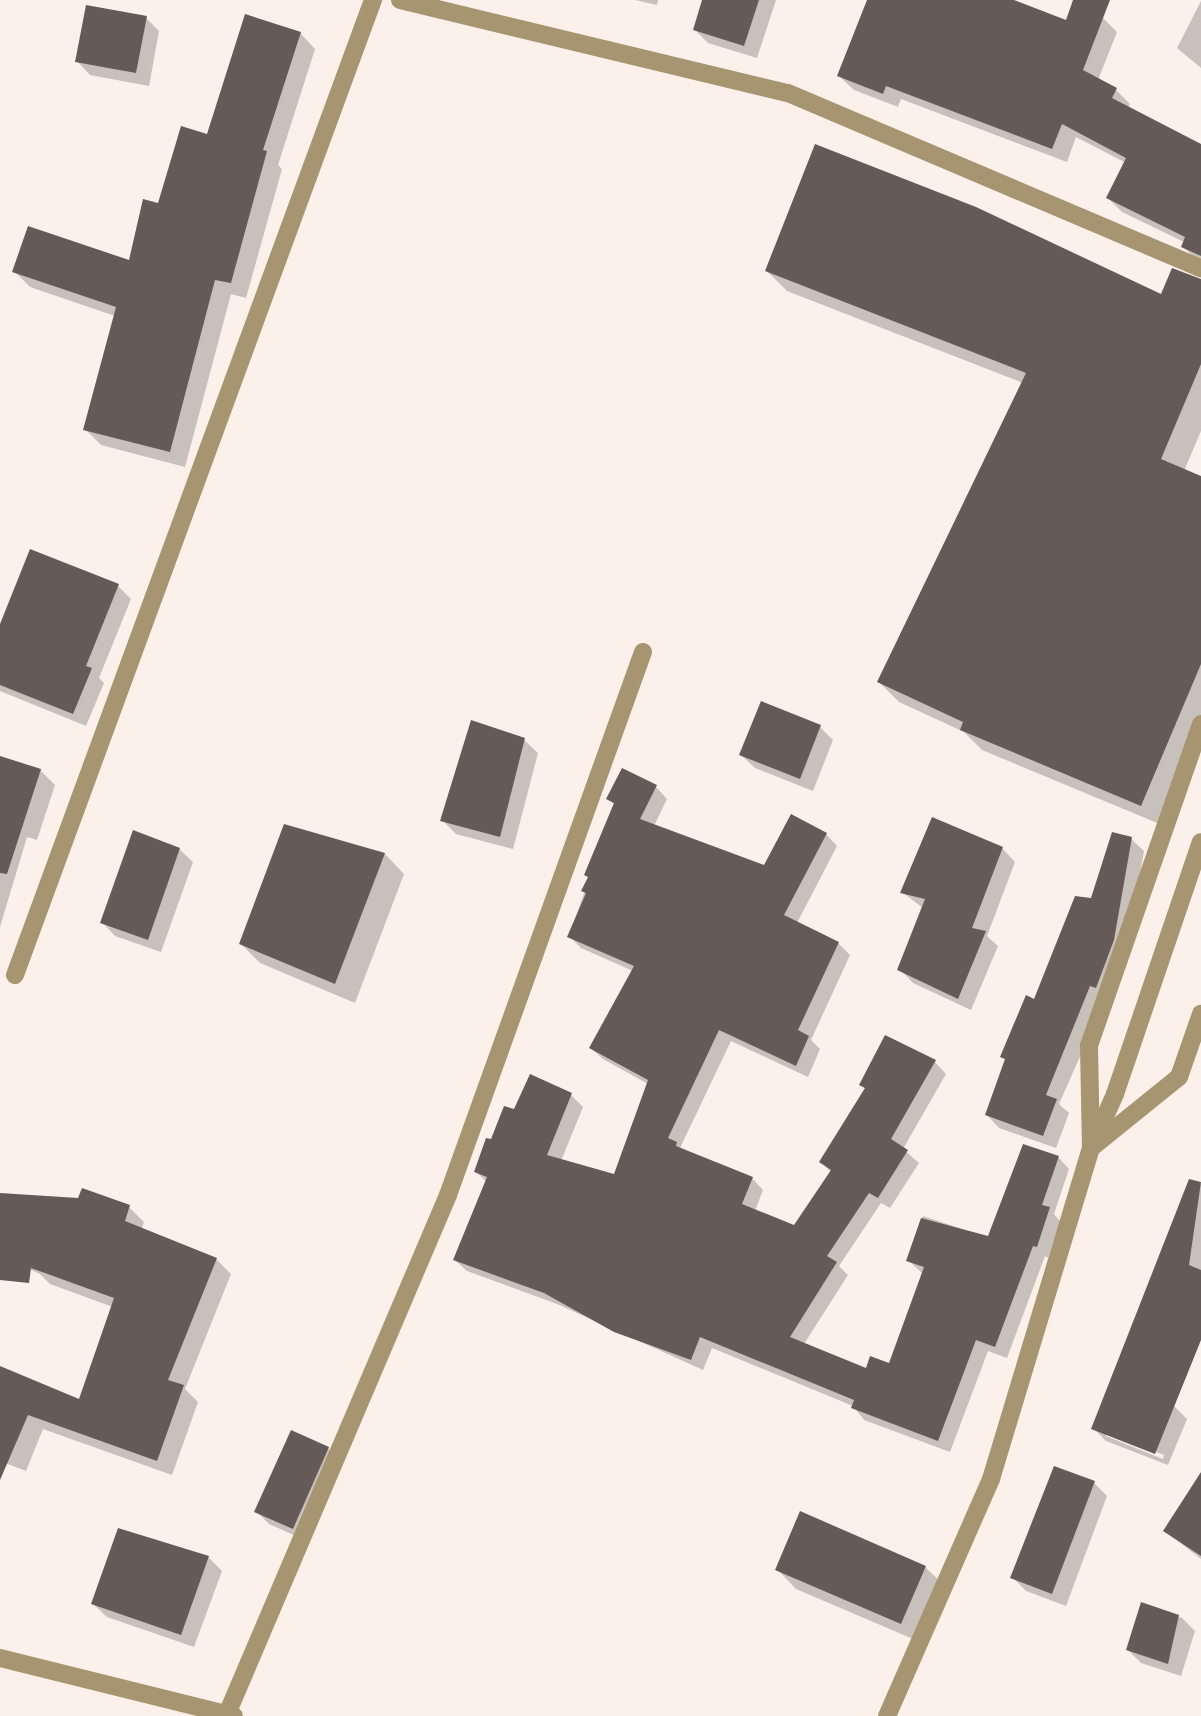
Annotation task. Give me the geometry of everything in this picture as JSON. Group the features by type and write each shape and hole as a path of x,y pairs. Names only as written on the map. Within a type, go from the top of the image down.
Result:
{"street":[{"path":"15,975 373,0"},
{"path":"400,0 788,93 1201,268"},
{"path":"0,1658 231,1715 448,1195 643,652"},
{"path":"1091,1148 1089,1046 1201,724"},
{"path":"887,1716 991,1479 1091,1148 1128,1058 1201,842"},
{"path":"1091,1148 1180,1077 1201,1014"}],"building":[{"path":"702,0 759,0 744,46 693,30"},
{"path":"867,0 1014,0 1066,20 1073,0 1110,0 1083,70 1117,88 1112,98 1201,144 1201,256 1181,247 1185,237 1106,198 1126,158 1062,124 1052,149 886,86 883,94 837,76"},
{"path":"86,5 147,16 136,73 75,62"},
{"path":"245,14 301,32 263,150 267,151 231,283 215,280 170,452 83,430 116,307 12,272 28,226 129,260 143,199 158,203 181,126 207,134"},
{"path":"815,144 976,207 1161,294 1172,268 1201,279 1201,364 1161,459 1201,476 1201,664 1141,806 960,730 963,722 877,682 1026,373 765,271"},
{"path":"30,549 119,584 86,666 92,668 73,714 0,685 0,624"},
{"path":"761,701 821,725 800,779 739,755"},
{"path":"471,720 525,738 500,837 440,821"},
{"path":"0,756 41,769 7,874 0,873"},
{"path":"622,768 657,785 640,819 764,865 791,814 827,833 784,915 839,942 798,1030 809,1036 796,1066 719,1030 668,1138 677,1142 676,1146 753,1177 742,1204 794,1225 831,1170 819,1162 865,1088 859,1085 885,1035 936,1060 891,1139 908,1150 878,1198 869,1193 827,1256 837,1262 790,1337 866,1368 870,1356 889,1363 924,1267 906,1261 921,1218 988,1236 1023,1144 1059,1156 1042,1205 1050,1207 1037,1247 1033,1246 995,1347 976,1340 938,1441 851,1408 854,1400 700,1337 691,1360 614,1332 544,1293 453,1260 487,1177 474,1172 486,1138 491,1139 504,1106 514,1109 530,1074 572,1093 547,1155 614,1174 648,1080 589,1048 634,966 567,937 586,893 581,891 588,877 584,875 614,803 606,799"},
{"path":"932,817 1003,847 972,928 986,931 958,999 897,970 925,899 900,893"},
{"path":"284,824 385,853 335,984 239,944"},
{"path":"133,830 180,848 148,940 100,923"},
{"path":"1112,832 1132,837 1114,940 1096,988 1090,986 1046,1095 1057,1099 1043,1136 985,1115 1005,1059 1000,1057 1026,995 1034,999 1075,896 1091,898"},
{"path":"1189,1179 1201,1182 1189,1265 1201,1270 1201,1340 1155,1454 1091,1429"},
{"path":"82,1188 130,1205 125,1221 217,1258 168,1380 184,1385 157,1461 28,1415 0,1480 0,1366 79,1399 114,1298 31,1268 29,1283 0,1280 0,1193 78,1198"},
{"path":"291,1430 329,1447 293,1529 254,1512"},
{"path":"1054,1466 1095,1481 1052,1594 1010,1578"},
{"path":"1201,1472 1201,1556 1163,1531"},
{"path":"800,1511 926,1566 901,1624 775,1570"},
{"path":"118,1528 209,1556 181,1635 91,1604"},
{"path":"1141,1602 1179,1615 1168,1664 1126,1650"}]}
